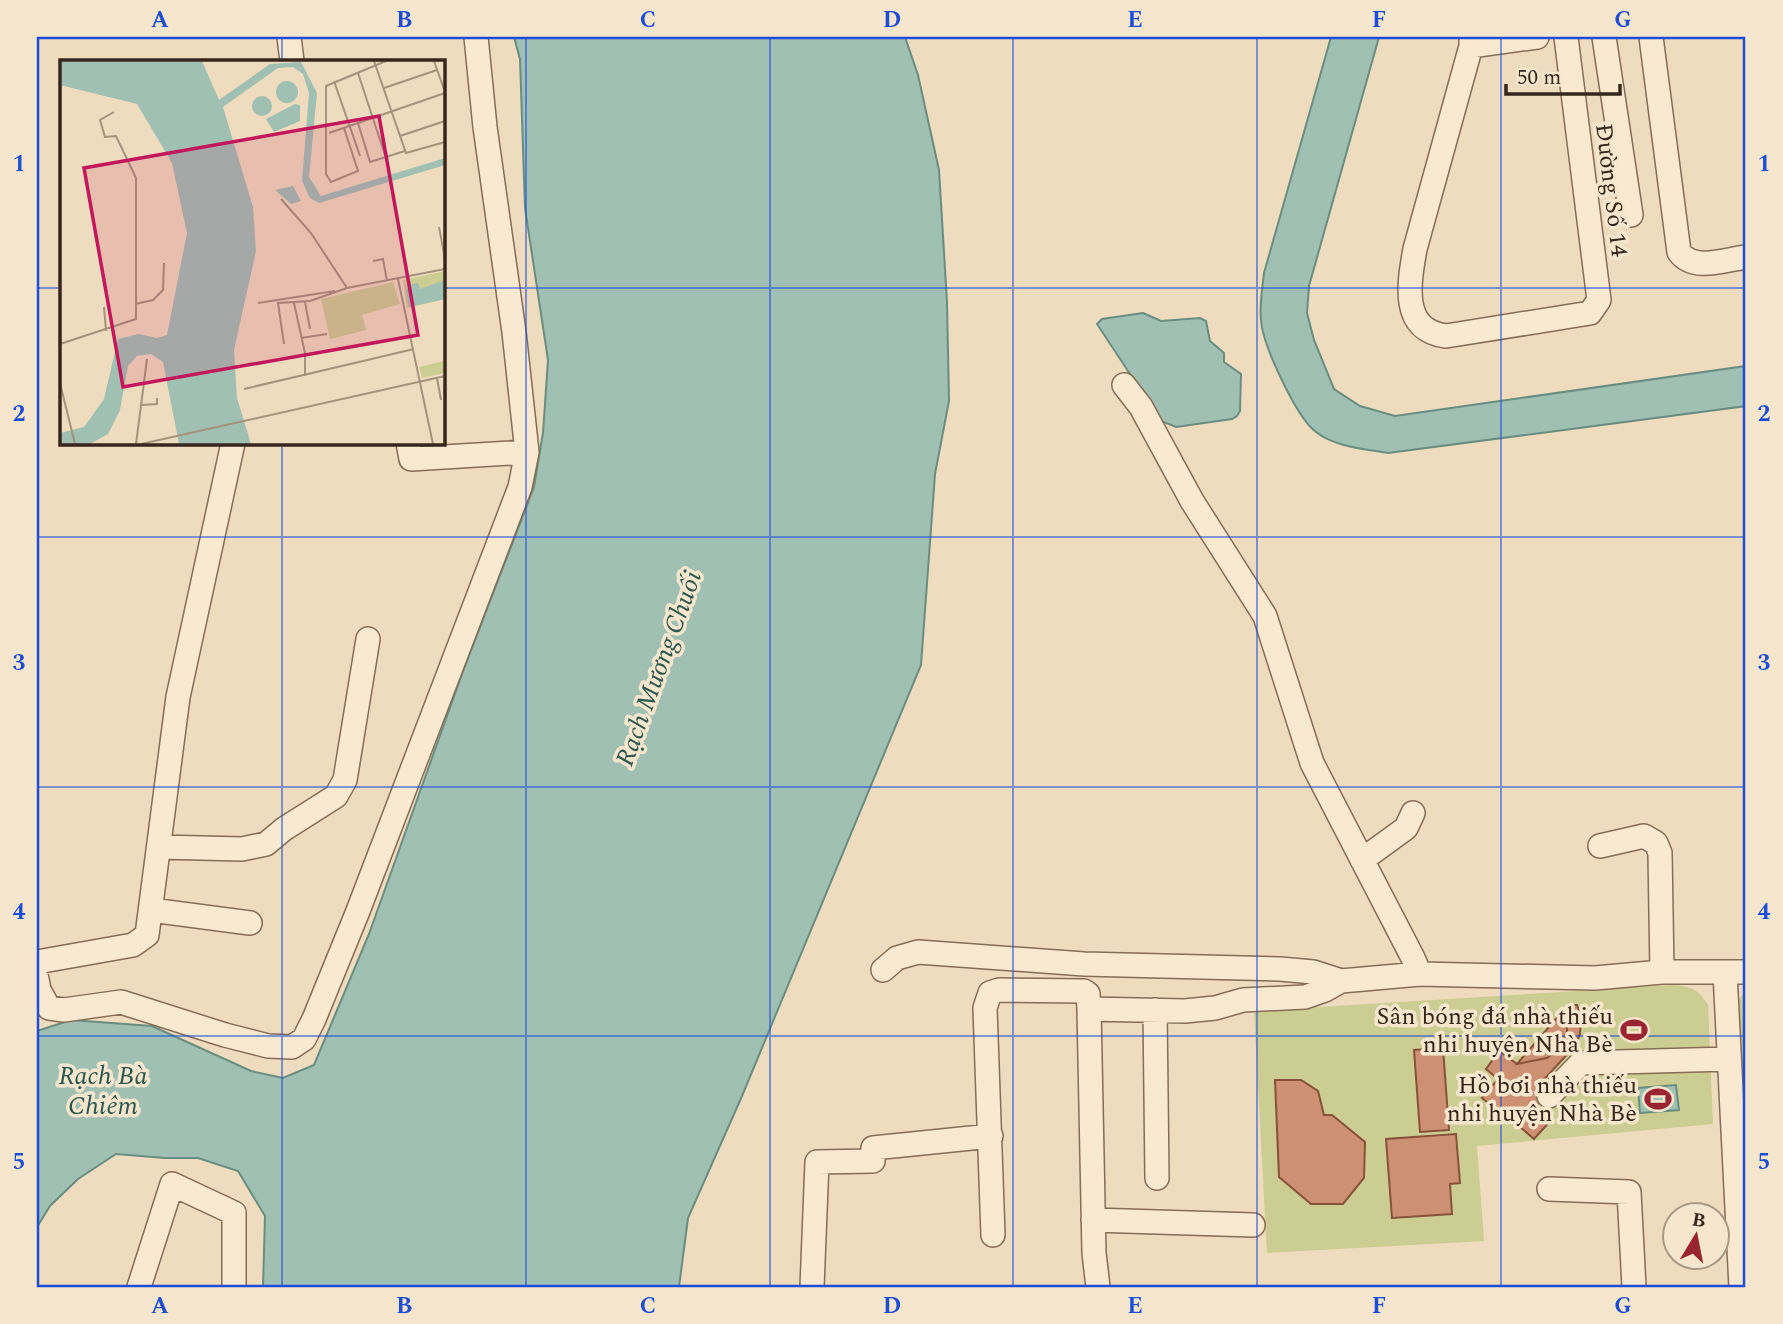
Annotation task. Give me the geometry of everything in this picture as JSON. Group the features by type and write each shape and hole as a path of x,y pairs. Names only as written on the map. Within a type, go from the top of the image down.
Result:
{"street":[{"path":"289,37 292,60"},
{"path":"37,979 49,1008 64,1010 121,1002 268,1046 292,1047 304,1039 314,1019 354,923 520,487 527,452 476,37"},
{"path":"1471,42 1536,37"},
{"name":"Đường Số 14","path":"1471,42 1415,249 1409,282 1410,305 1420,322 1430,334 1446,336 1590,313 1600,300 1566,37"},
{"path":"1604,37 1631,215"},
{"path":"1651,37 1679,252 1685,260 1694,264 1746,257"},
{"path":"1124,386 1141,407 1192,501 1265,616 1312,763 1420,974"},
{"path":"37,962 133,945 147,935 178,697 233,444"},
{"path":"408,444 411,459 527,452"},
{"path":"159,847 242,849 266,844 284,829 336,796 345,780 368,639"},
{"path":"1362,860 1406,828 1413,813"},
{"path":"1600,846 1644,836 1656,843 1660,853 1662,972"},
{"path":"151,910 250,923"},
{"path":"883,970 897,958 918,952 1084,964 1280,969 1313,972 1340,981 1420,974 1595,978 1662,972 1736,972 1728,1059 1740,1159 1741,1287"},
{"path":"1089,1009 1185,1011 1215,1008 1243,1000 1305,997 1340,981"},
{"path":"993,1235 985,1008 990,993 999,990 1084,991 1088,994 1089,1009 1093,1220 1098,1287"},
{"path":"1155,1010 1157,1178"},
{"path":"1549,1096 1581,1063 1728,1059"},
{"path":"812,1287 817,1162 873,1161 873,1148 991,1136"},
{"path":"139,1287 172,1185 234,1213 234,1287"},
{"path":"1549,1189 1629,1192 1634,1287"},
{"path":"1093,1220 1252,1224"}],"green space":[{"path":"1675,985 1694,990 1708,1005 1713,1124 1477,1146 1484,1241 1267,1253 1254,1011"},
{"path":"1746,991 1746,1153 1737,1001"}],"water":[{"path":"514,37 905,37 918,75 939,170 947,302 949,401 935,474 921,665 742,1096 688,1218 679,1287 263,1287 265,1216 238,1171 198,1158 116,1154 78,1179 50,1206 37,1227 37,1031 71,1020 152,1026 251,1071 283,1078 314,1065 369,934 462,674 534,487 543,433 548,360 525,208 520,59"},
{"path":"1331,37 1379,37 1309,286 1307,313 1314,340 1334,389 1360,406 1395,416 1746,366 1746,406 1388,453 1341,444 1316,432 1292,401 1271,356 1263,332 1261,302 1264,273"},
{"path":"1143,313 1161,321 1200,318 1206,321 1210,341 1224,353 1224,362 1241,374 1240,411 1237,416 1176,427 1161,421 1097,324 1102,319"},
{"name":"Hồ bơi nhà thiếu nhi huyện Nhà Bè","path":"1676,1085 1679,1110 1640,1113 1638,1088"}],"building":[{"path":"1568,1005 1567,1031 1561,1046 1547,1058 1517,1064"},
{"path":"1568,1005 1577,1005 1581,1017 1580,1034 1575,1046 1537,1087 1545,1095 1518,1128 1482,1098 1498,1079 1486,1069 1499,1051 1517,1064 1547,1058 1561,1046 1567,1031"},
{"path":"1443,1048 1449,1130 1420,1132 1414,1050"},
{"path":"1275,1080 1301,1080 1318,1091 1324,1115 1332,1115 1365,1142 1364,1178 1343,1204 1311,1204 1279,1177"},
{"path":"1537,1106 1552,1119 1534,1139 1519,1126"},
{"path":"1456,1134 1460,1183 1450,1184 1452,1214 1392,1218 1386,1139"}],"place":[{"name":"Sân bóng đá nhà thiếu nhi huyện Nhà Bè","path":"1634,1030"},
{"name":"Hồ bơi nhà thiếu nhi huyện Nhà Bè","path":"1658,1099"}],"water label":[{"name":"Rạch Mương Chuối","path":"658,668"},
{"name":"Rạch Bà Chiêm","path":"103,1090"}]}
